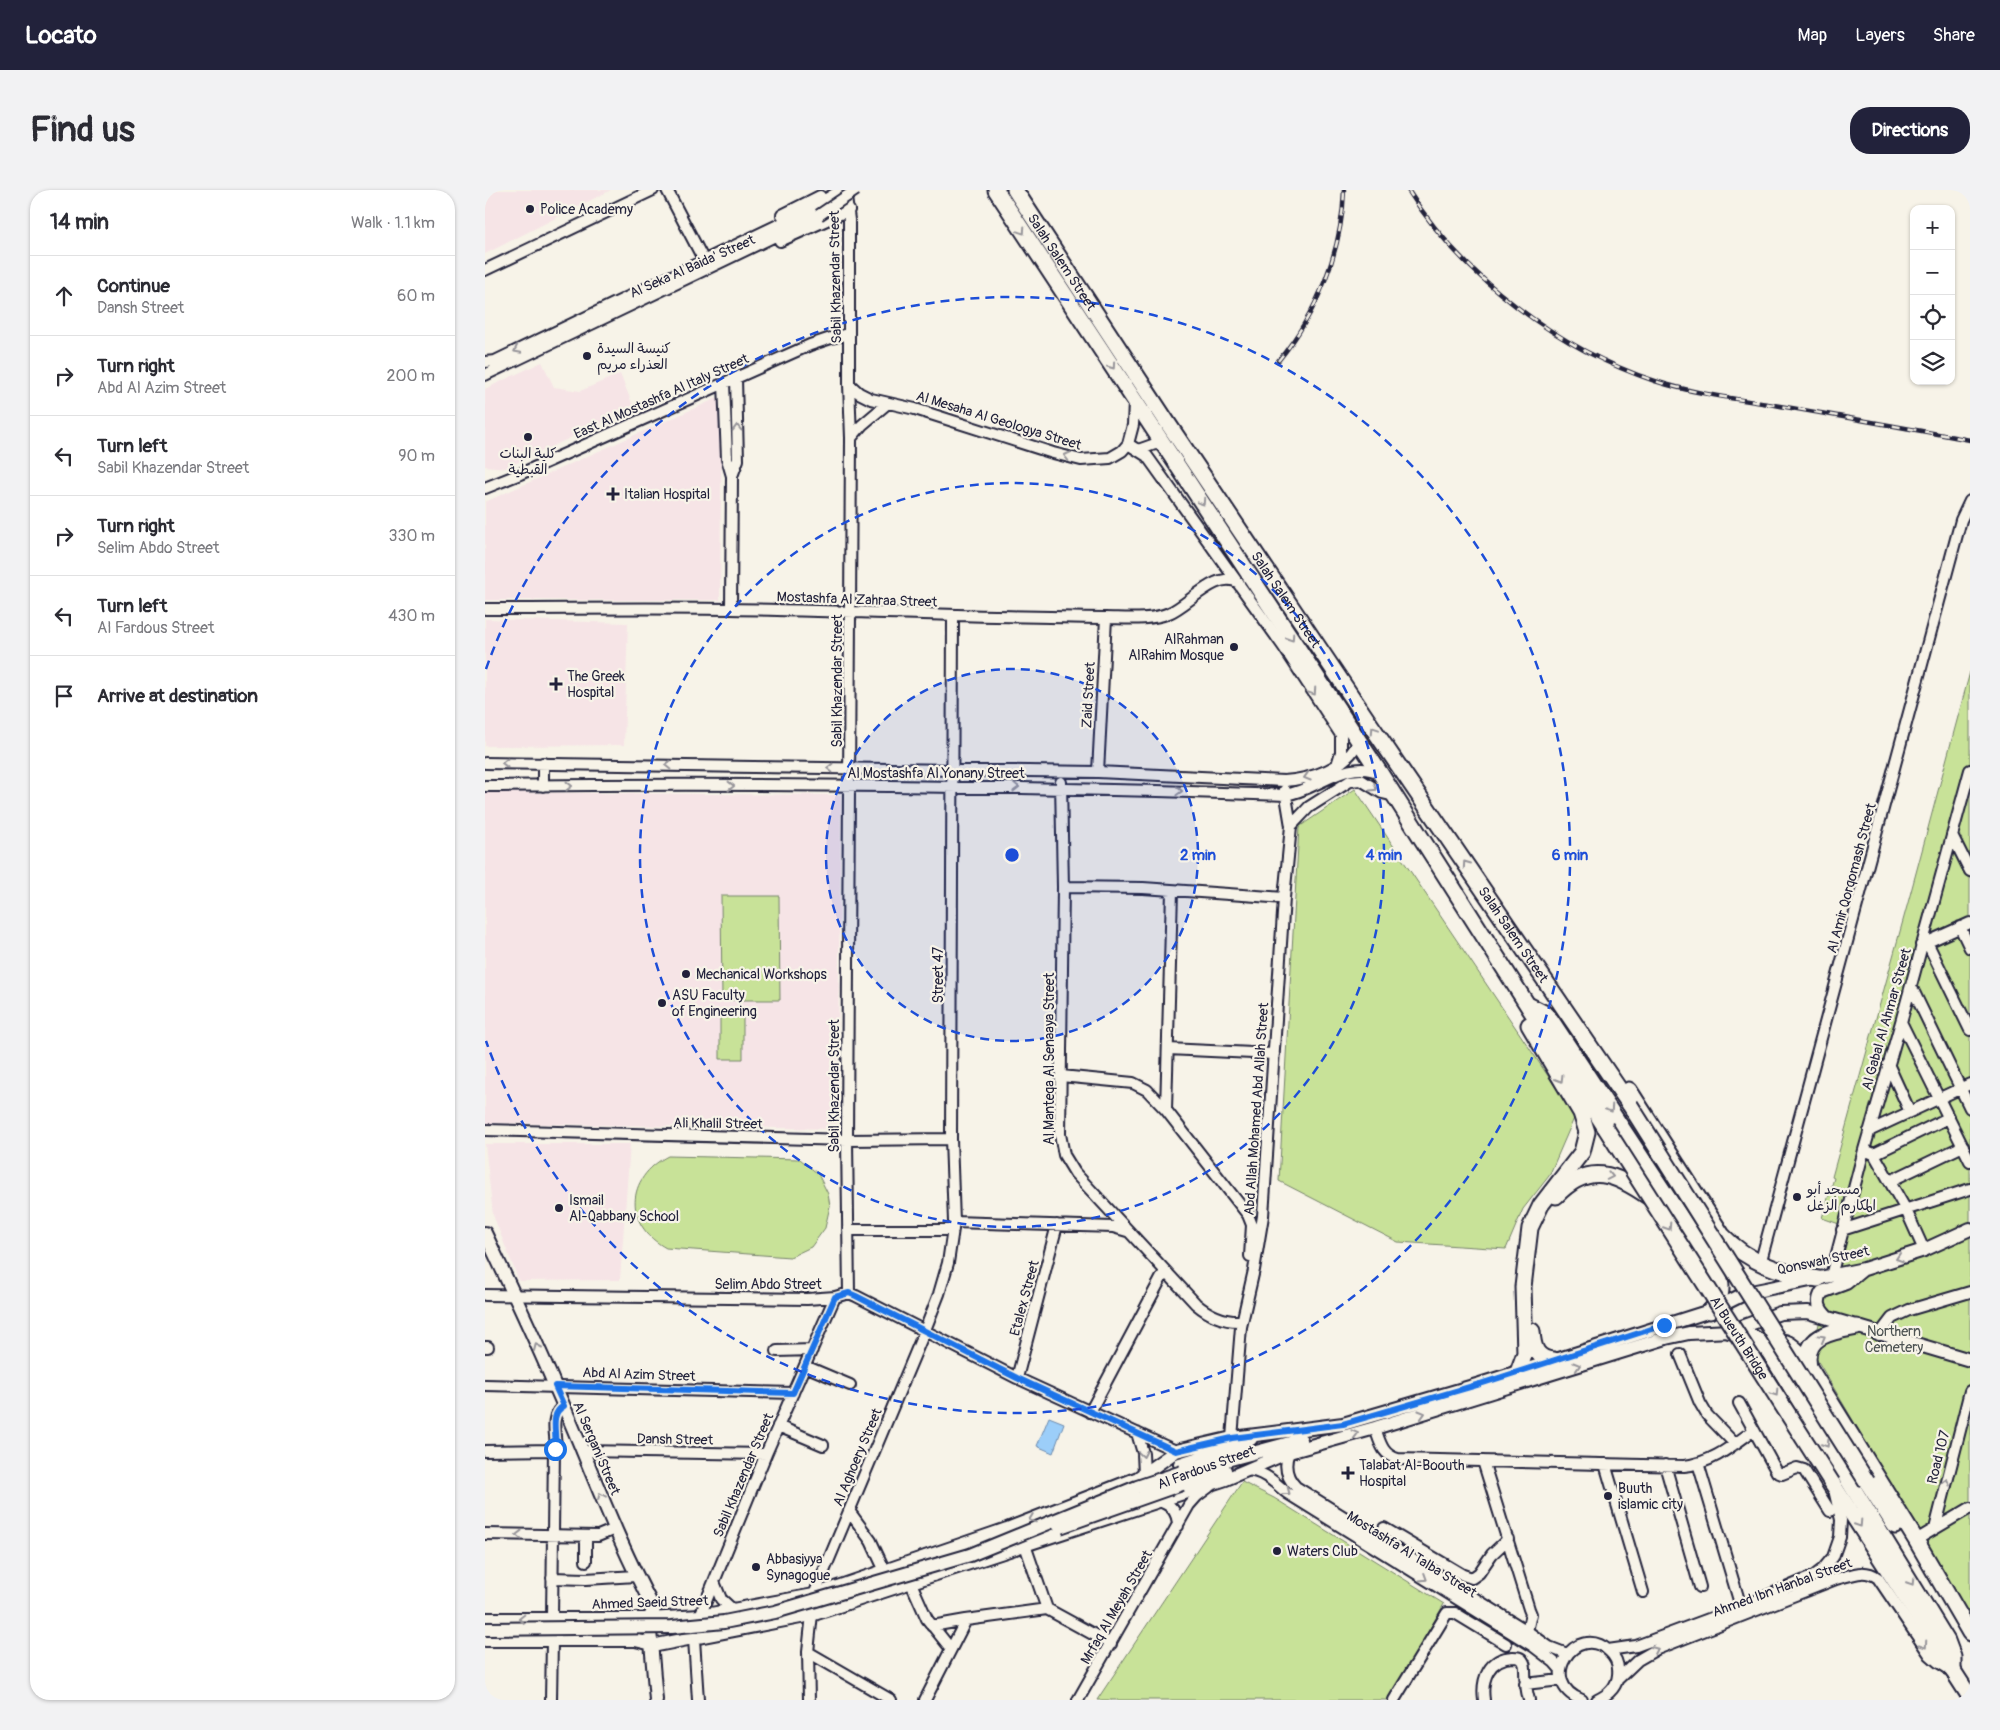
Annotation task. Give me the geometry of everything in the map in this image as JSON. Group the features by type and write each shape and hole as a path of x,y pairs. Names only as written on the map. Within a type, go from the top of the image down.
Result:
{"highway":[{"name":"Salah Salem Street","path":"996,190 1121,379 1134,402 1165,445 1359,740 1527,1004"},
{"name":"Salah Salem Street","path":"1015,190 1175,433 1561,1006"},
{"path":"1527,1004 1551,1020 1718,1274 1721,1294 1717,1304 1710,1311"},
{"path":"1518,1372 1525,1353 1523,1287 1530,1228 1541,1204 1582,1152 1587,1132 1581,1113 1531,1030 1527,1017 1527,1004"},
{"name":"Al Bueuth Bridge","path":"1527,1004 1649,1198 1953,1671"},
{"path":"1561,1006 1582,1022 1595,1037 1722,1235 1744,1254 1760,1264 1780,1272 1824,1277"},
{"path":"1561,1006 1635,1113 1970,1645"},
{"path":"1554,1360 1543,1358 1535,1349 1531,1301 1532,1263 1542,1220 1554,1199 1567,1185 1587,1176 1612,1176 1628,1182 1649,1198"},
{"path":"1718,1274 1734,1269 1741,1262 1744,1254"},
{"path":"1808,1362 1811,1347 1821,1336 1857,1327"},
{"path":"1730,1332 1756,1339 1770,1353 1947,1641 1953,1657 1953,1671 1970,1697"},
{"path":"1770,1353 1772,1347 1777,1343 1786,1342 1808,1362 1811,1371 1916,1540 1970,1633"}],"main road":[{"path":"1945,1241 1970,1229"},
{"name":"Al Sergani Street","path":"485,1233 564,1406 636,1576 654,1609 649,1619"},
{"path":"1945,1241 1956,1242 1970,1237"},
{"name":"Qonswah Street","path":"1710,1311 1746,1293 1761,1288 1864,1269 1924,1250 1945,1241"},
{"path":"1826,1316 1819,1307 1819,1299 1822,1292 1851,1280 1864,1269"},
{"name":"Al Fardous Street","path":"813,1595 1007,1529 1144,1475 1176,1451 1232,1438 1335,1426 1518,1372 1710,1311"},
{"name":"Al Fardous Street","path":"811,1615 911,1584 1158,1501 1182,1483 1214,1483 1289,1452 1375,1428 1666,1338 1689,1333 1730,1332 1780,1313 1809,1312 1970,1360"},
{"path":"1957,1356 1970,1350"},
{"path":"485,1633 645,1632 698,1629 776,1616 971,1558 1309,1438 1335,1426"},
{"path":"1182,1483 1176,1488 1172,1482 1172,1474 1177,1465 1243,1444 1254,1435"},
{"path":"485,1629 672,1627 724,1622 775,1612 970,1555 1137,1487 1182,1483 1233,1468 1245,1470"},
{"name":"Ahmed Saeid Street","path":"485,1619 649,1619 700,1616 813,1595"},
{"path":"485,1640 635,1640 660,1645 811,1615"},
{"path":"649,1619 655,1700"}],"street":[{"path":"485,270 653,190"},
{"path":"667,190 701,255"},
{"path":"807,190 816,207"},
{"name":"Al Seka Al Baida' Street","path":"548,334 550,330 560,323 701,255 816,207 832,190"},
{"path":"485,375 547,346 816,207 841,190"},
{"name":"Sabil Khazendar Street","path":"845,190 849,210 849,384 851,438 847,1140 849,1293"},
{"path":"485,362 495,361 548,334 855,190"},
{"name":"Al Seka Al Baida' Street","path":"547,346 849,210"},
{"name":"East Al Mostashfa Al Italy Street","path":"485,488 822,340 849,334"},
{"path":"732,476 738,460 736,378"},
{"path":"724,383 727,459 732,476 731,610"},
{"name":"Al Mesaha Al Geologya Street","path":"849,384 865,396 924,411 1053,453 1081,460 1110,458 1128,444"},
{"path":"1134,402 1133,425 1128,444 1147,456 1218,557 1239,583 1341,734 1341,752 1337,765"},
{"path":"851,438 862,425 888,403"},
{"path":"1138,450 1155,444 1165,445"},
{"name":"Al Amir Qorqomash Street","path":"1760,1264 1961,520 1970,501"},
{"path":"1217,581 1221,572 1218,557"},
{"path":"1217,581 1228,579 1239,583"},
{"name":"Mostashfa Al Zahraa Street","path":"485,609 731,610 953,616 1151,617 1169,614 1217,581"},
{"name":"Street 47","path":"925,1330 944,1279 953,1226 951,1139 953,616"},
{"name":"Zaid Street","path":"1098,772 1106,618"},
{"name":"Al Mostashfa Al Yonany Street","path":"485,763 543,762 1098,772 1284,781 1307,777 1337,765 1352,753 1359,740"},
{"path":"543,762 543,786"},
{"name":"Al Mostashfa Al Yonany Street","path":"485,786 1061,788 1285,795 1300,792 1351,769 1366,768 1380,773"},
{"name":"Al Gabal Al Ahmar Street","path":"1824,1277 1842,1230 1924,944 1952,835 1968,789 1970,770"},
{"name":"Al Manteqa Al Senaaya Street","path":"1061,772 1063,887 1060,1134 1064,1155 1081,1181 1196,1304 1207,1313 1228,1321 1242,1321"},
{"path":"1291,826 1309,807 1350,781 1361,780 1376,790 1395,796"},
{"name":"Abd Allah Mohamed Abd Allah Street","path":"1232,1438 1242,1321 1255,1270 1263,1216 1284,898 1291,826 1284,781"},
{"path":"1952,835 1970,871"},
{"path":"1063,887 1113,887 1284,898"},
{"path":"1166,1110 1172,891"},
{"path":"1970,923 1924,944 1970,1030"},
{"path":"1960,927 1970,948"},
{"path":"1911,986 1965,1086 1970,1108"},
{"path":"1901,1022 1970,1161"},
{"path":"1168,1049 1274,1054"},
{"path":"1889,1064 1910,1112"},
{"path":"1061,1076 1133,1083 1147,1090 1166,1110 1248,1215 1251,1225 1250,1262 1255,1270"},
{"path":"1869,1131 1965,1086"},
{"path":"1874,1154 1948,1118"},
{"name":"Ali Khalil Street","path":"485,1130 847,1140 951,1139"},
{"path":"1890,1181 1963,1146"},
{"path":"1864,1150 1874,1154 1906,1210 1924,1250"},
{"path":"1842,1230 1970,1189"},
{"path":"848,1230 1057,1225 1113,1227 1129,1232"},
{"name":"Etalex Street","path":"1017,1378 1057,1225"},
{"path":"1090,1412 1165,1271"},
{"path":"1879,1334 1892,1318 1909,1310 1970,1292"},
{"path":"849,1293 1017,1378 1176,1451"},
{"name":"Selim Abdo Street","path":"485,1295 807,1299 835,1297 849,1293"},
{"name":"Sabil Khazendar Street","path":"700,1616 766,1454 835,1297"},
{"name":"Al Aghoery Street","path":"809,1700 808,1652 813,1595 925,1330"},
{"path":"777,1351 812,1350"},
{"path":"1680,1354 1700,1403 1707,1415 1735,1444"},
{"path":"805,1366 850,1385"},
{"name":"Abd Al Azim Street","path":"485,1385 793,1393"},
{"name":"Road 107","path":"1935,1529 1970,1391"},
{"path":"1739,1403 1777,1472 1782,1474 1797,1468 1804,1470 1830,1510"},
{"path":"552,1618 555,1415 564,1406"},
{"path":"778,1426 823,1445"},
{"path":"1375,1428 1383,1450 1392,1457 1684,1466 1698,1464 1714,1458 1754,1430"},
{"path":"1137,1434 1143,1453 1144,1475"},
{"path":"485,1450 555,1449"},
{"name":"Dansh Street","path":"582,1451 766,1454"},
{"name":"Mostashfa Al Talba Street","path":"1289,1452 1286,1469 1289,1479 1296,1487 1527,1631 1549,1647 1567,1654"},
{"path":"1483,1461 1531,1614 1527,1631"},
{"path":"1605,1464 1643,1592"},
{"path":"1698,1464 1741,1607"},
{"path":"1665,1465 1700,1587"},
{"name":"Mostashfa Al Talba Street","path":"1245,1470 1253,1470 1269,1477 1287,1493 1544,1653 1573,1696 1582,1700"},
{"name":"Mrfaq Al Meyah Street","path":"1078,1700 1193,1500 1214,1483"},
{"name":"Ahmed Ibn Hanbal Street","path":"1608,1650 1636,1646 1741,1607 1814,1576 1827,1565 1835,1553 1840,1537 1841,1520 1832,1483"},
{"path":"1158,1501 1169,1505 1173,1510 1178,1521 1178,1527"},
{"path":"1916,1540 1970,1508"},
{"path":"849,1511 871,1541 885,1571"},
{"path":"1383,1528 1467,1577 1472,1578 1479,1573 1491,1554 1508,1539"},
{"path":"485,1534 586,1536 603,1535 615,1529"},
{"path":"586,1536 586,1561"},
{"path":"1025,1545 1047,1609"},
{"name":"Ahmed Ibn Hanbal Street","path":"1597,1700 1607,1695 1617,1680 1638,1660 1657,1649 1836,1579 1863,1572 1878,1578 1930,1655 1942,1666 1953,1671"},
{"path":"552,1578 586,1579 636,1576"},
{"path":"714,1582 721,1599 734,1611"},
{"path":"911,1584 932,1626 951,1649"},
{"path":"932,1626 1047,1609 1111,1644"},
{"path":"1393,1700 1447,1613 1455,1613 1505,1643 1510,1631"},
{"path":"925,1700 966,1620"},
{"path":"693,1639 698,1700"},
{"path":"551,1700 552,1640"},
{"path":"1563,1700 1562,1662 1567,1654 1577,1646 1590,1643 1597,1644 1608,1650 1617,1664 1617,1680"},
{"path":"808,1652 891,1700"},
{"path":"1484,1700 1482,1689 1487,1672 1493,1665 1506,1658 1517,1657 1525,1663 1525,1684 1529,1700"},
{"path":"1525,1684 1561,1678"}],"shaded area":[{"name":"Police Academy","path":"485,190 611,190 485,254"},
{"name":"كلية البنات القبطية","path":"542,362 554,387 580,391 620,374 634,408 506,468 485,466 485,389"},
{"name":"Italian Hospital","path":"722,396 720,600 485,600 485,502"},
{"name":"The Greek Hospital","path":"485,619 628,623 624,745 485,746"},
{"name":"ASU Faculty of Engineering","path":"485,792 841,795 837,1129 485,1123"},
{"name":"Ismail Al-Qabbany School","path":"485,1144 630,1144 620,1280 519,1281 493,1215"}],"green space":[{"name":"Northern Cemetery","path":"1970,672 1970,1617 1807,1343 1810,1333 1818,1328 1842,1225 1822,1218"},
{"path":"1355,789 1575,1116 1549,1176 1523,1209 1506,1249 1398,1242 1279,1181 1299,827"},
{"path":"721,896 779,896 780,1000 722,1000"},
{"path":"720,1015 743,1015 743,1059 720,1059"},
{"path":"668,1156 800,1159 818,1174 828,1194 830,1206 825,1228 811,1247 790,1257 666,1248 652,1238 643,1227 637,1215 635,1202 637,1189 644,1176 654,1165"},
{"name":"Waters Club","path":"1242,1482 1274,1498 1444,1604 1389,1700 1097,1700"}],"water":[{"path":"1049,1417 1064,1423 1053,1453 1037,1446"}],"railway":[{"path":"1278,361 1304,323 1325,281 1333,259 1338,236 1344,190"},
{"path":"1408,190 1430,222 1484,280 1515,306 1548,329 1583,350 1619,367 1670,386 1701,393 1970,440"}],"place":[{"name":"Police Academy","path":"530,209"},
{"name":"كنيسة السيدة العذراء مريم","path":"587,356"},
{"name":"كلية البنات القبطية","path":"528,437"},
{"name":"Italian Hospital","path":"613,494"},
{"name":"AlRahman AlRahim Mosque","path":"1234,647"},
{"name":"The Greek Hospital","path":"556,684"},
{"name":"Mechanical Workshops","path":"686,974"},
{"name":"ASU Faculty of Engineering","path":"662,1003"},
{"name":"مسجد أبو المكارم الزغل","path":"1797,1197"},
{"name":"Ismail Al-Qabbany School","path":"559,1208"},
{"name":"Talabat Al-Boouth Hospital","path":"1348,1473"},
{"name":"Buuth islamic city","path":"1608,1496"},
{"name":"Waters Club","path":"1277,1551"},
{"name":"Abbasiyya Synagogue","path":"756,1567"}],"route":[{"path":"555,1449 555,1415 564,1406 555,1386 793,1393 835,1297 849,1293 901,1317 1017,1378 1176,1451 1232,1438 1343,1424 1480,1384 1664,1325"}]}
